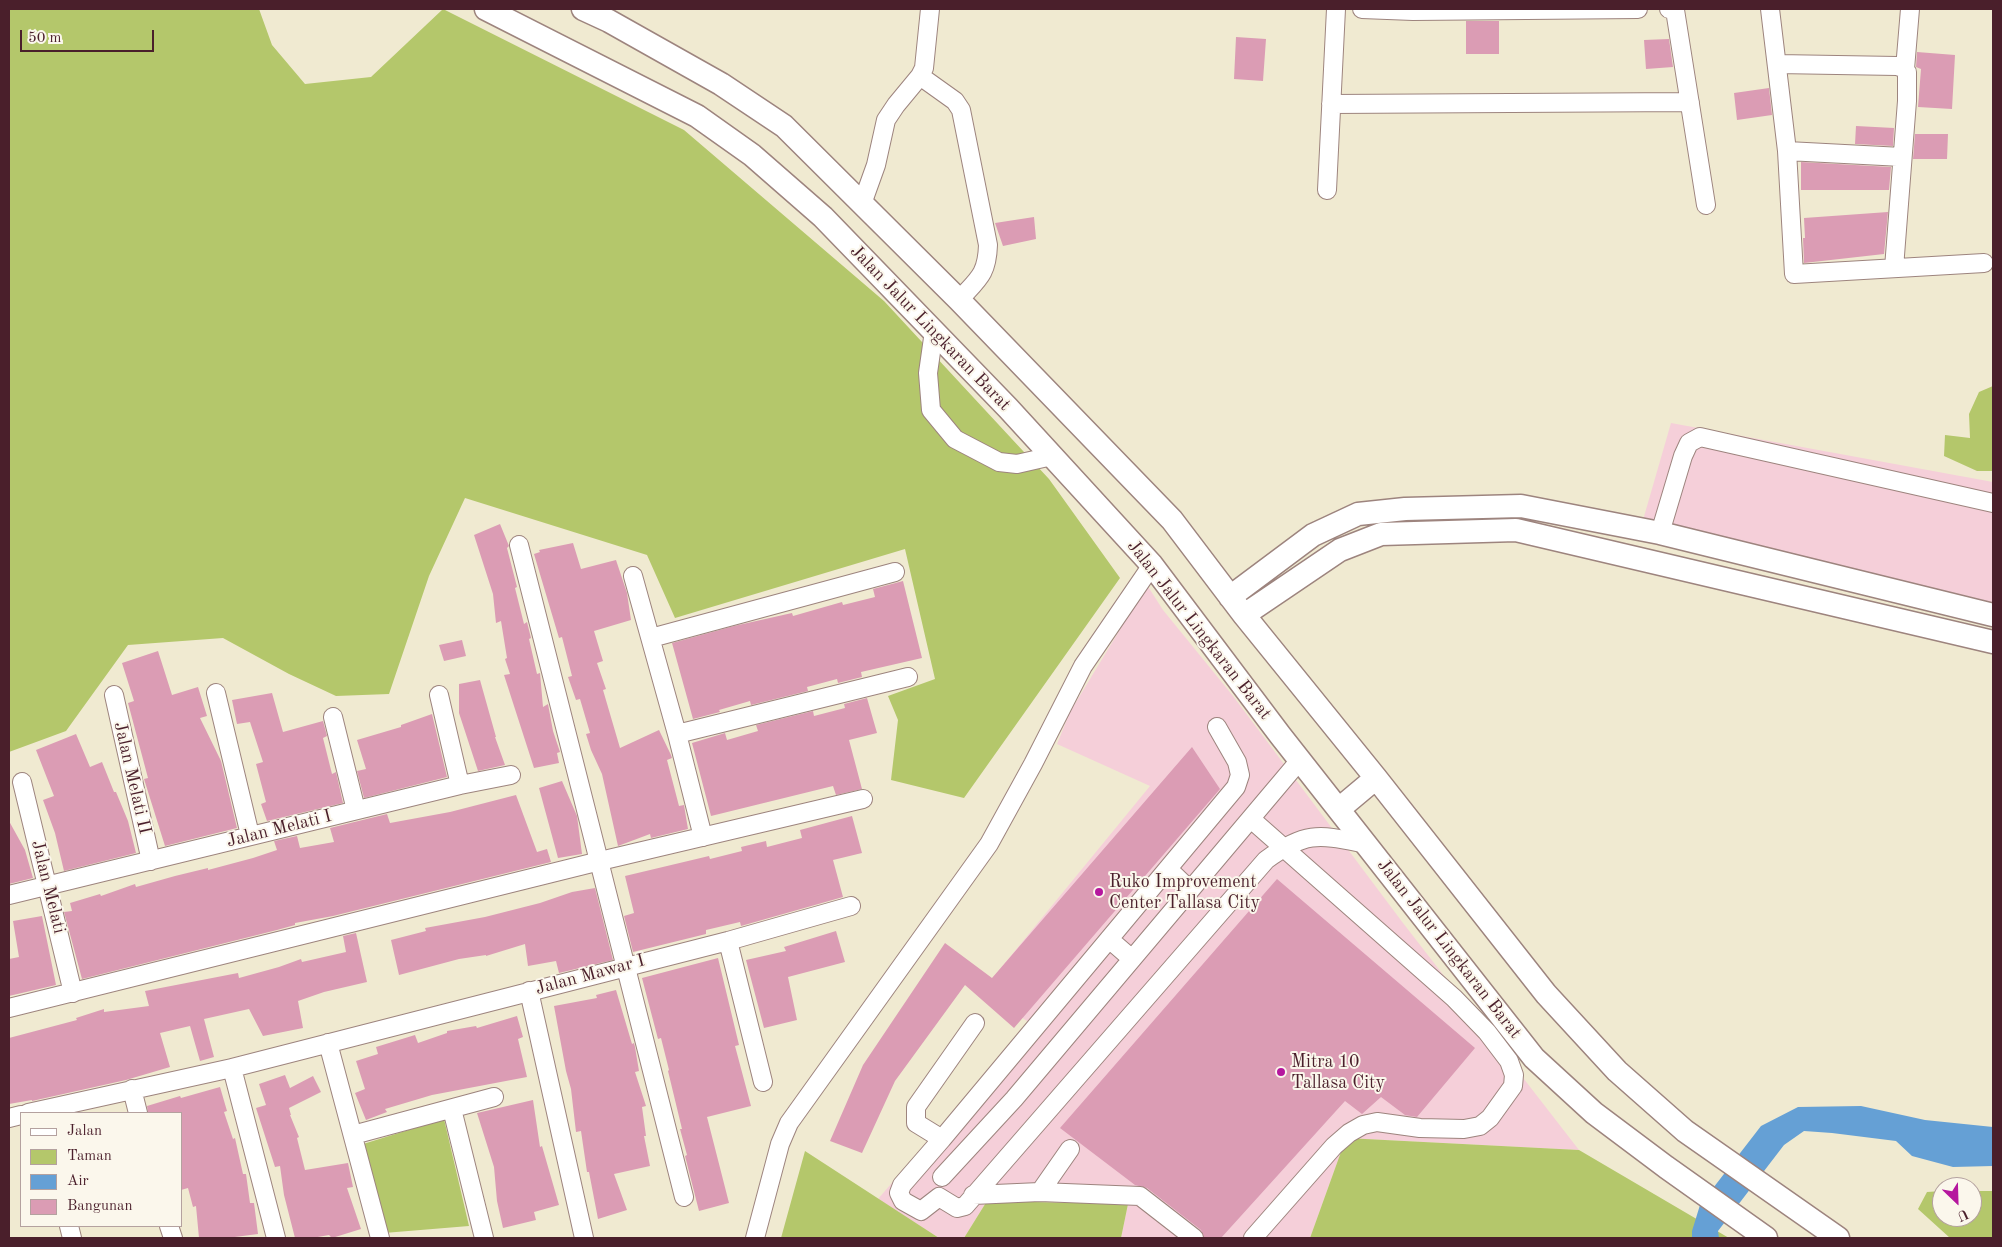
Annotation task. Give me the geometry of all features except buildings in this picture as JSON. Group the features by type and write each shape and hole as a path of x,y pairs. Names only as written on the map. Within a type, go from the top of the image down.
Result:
{"main road":[{"name":"Jalan Jalur Lingkaran Barat","path":"486,9 697,116 752,155 823,218 934,331 1152,564 1300,760 1534,1058 1594,1113 1766,1238"},
{"path":"583,9 609,21 721,84 784,126 958,300 1172,520 1244,615 1376,778 1546,994 1617,1071 1685,1130 1838,1238"},
{"path":"1230,597 1313,535 1358,514 1405,509 1521,506 1660,533 1993,615"},
{"path":"1244,615 1340,550 1381,534 1516,530 1993,642"},
{"path":"1339,809 1376,778"}],"street":[{"path":"862,204 876,164 886,120 924,68 930,9"},
{"path":"1327,190 1336,9"},
{"path":"1362,9 1413,11 1638,9"},
{"path":"1673,9 1706,205"},
{"path":"1770,9 1788,151 1794,274 1984,263"},
{"path":"1894,268 1907,101 1908,76 1905,69 1910,9"},
{"path":"1777,64 1897,66 1905,69"},
{"path":"920,76 955,101 961,110 988,245 988,262 984,273 958,300"},
{"path":"1330,104 1690,102"},
{"path":"1788,151 1902,157"},
{"path":"934,331 928,373 932,410 955,438 998,462 1017,464 1052,456"},
{"path":"1660,533 1683,456 1690,443 1700,437 1993,504"},
{"path":"519,546 684,1198"},
{"path":"755,1238 780,1144 789,1124 989,844 1033,764 1083,666 1152,564"},
{"path":"651,638 895,572"},
{"path":"633,576 678,734 703,837"},
{"path":"678,734 908,677"},
{"path":"216,693 250,835"},
{"name":"Jalan Melati II","path":"114,695 151,861"},
{"path":"439,695 460,785"},
{"path":"333,718 356,810"},
{"path":"1217,727 1236,762 1240,775 1236,787 924,1162 902,1185 899,1193 903,1201 921,1211 939,1197 942,1177 1014,1099 1300,760"},
{"name":"Jalan Melati I","path":"9,895 250,835 460,785 511,775"},
{"name":"Jalan Melati","path":"22,782 73,993"},
{"path":"9,1008 600,861 863,798"},
{"path":"1251,819 1454,998 1493,1039 1510,1061 1514,1075 1513,1086 1490,1118 1480,1126 1464,1129 1420,1128 1377,1122 1363,1125 1349,1133 1334,1146 1252,1238"},
{"path":"939,1197 957,1208 965,1206 1266,860 1282,848 1299,839 1321,836 1367,844"},
{"path":"1168,869 1190,890"},
{"name":"Jalan Mawar I","path":"38,1112 132,1089 232,1068 728,941 851,906"},
{"path":"1109,939 1132,959"},
{"path":"728,941 763,1082"},
{"path":"529,991 584,1238"},
{"path":"1054,1006 1076,1025"},
{"path":"942,1140 916,1123 916,1107 975,1024"},
{"path":"328,1043 380,1238"},
{"path":"232,1068 276,1238"},
{"path":"993,1079 1014,1099"},
{"path":"132,1089 138,1112"},
{"path":"353,1135 494,1096"},
{"path":"452,1109 484,1238"},
{"path":"1040,1192 1070,1149"},
{"path":"924,1162 942,1177"},
{"path":"973,1195 1040,1192 1140,1196 1194,1238"}],"shaded area":[{"path":"1671,423 1993,482 1993,605 1643,520"},
{"path":"1147,585 1163,610 1233,696 1403,923 1579,1150 1346,1138 1310,1238 1121,1238 1128,1204 987,1201 964,1238 939,1238 878,1199 1030,1023 982,991 1150,786 1057,744 1070,712"}],"green space":[{"path":"9,9 259,9 272,45 305,84 371,77 443,9 684,130 884,301 1049,479 1120,578 964,798 891,780 898,720 888,696 935,679 905,549 675,618 647,555 465,498 429,576 389,694 336,696 289,674 223,638 128,645 66,731 9,752"},
{"path":"1993,386 1993,471 1977,471 1944,456 1945,435 1970,438 1969,414 1979,392"},
{"path":"444,1119 469,1226 384,1233 360,1145"},
{"path":"1346,1138 1579,1150 1729,1238 1310,1238"},
{"path":"805,1151 939,1238 781,1238"},
{"path":"1982,1191 1993,1191 1993,1238 1950,1238 1938,1227 1982,1227"},
{"path":"1927,1192 1932,1192 1932,1222 1918,1209"},
{"path":"987,1201 1128,1204 1121,1238 964,1238"}],"water":[{"path":"1861,1106 1925,1120 1993,1127 1993,1166 1953,1167 1912,1156 1896,1141 1804,1131 1784,1145 1718,1231 1719,1238 1692,1238 1692,1231 1700,1205 1761,1126 1798,1107"}],"place":[{"name":"Ruko Improvement Center Tallasa City","path":"1099,892"},
{"name":"Mitra 10 Tallasa City","path":"1281,1072"}]}
